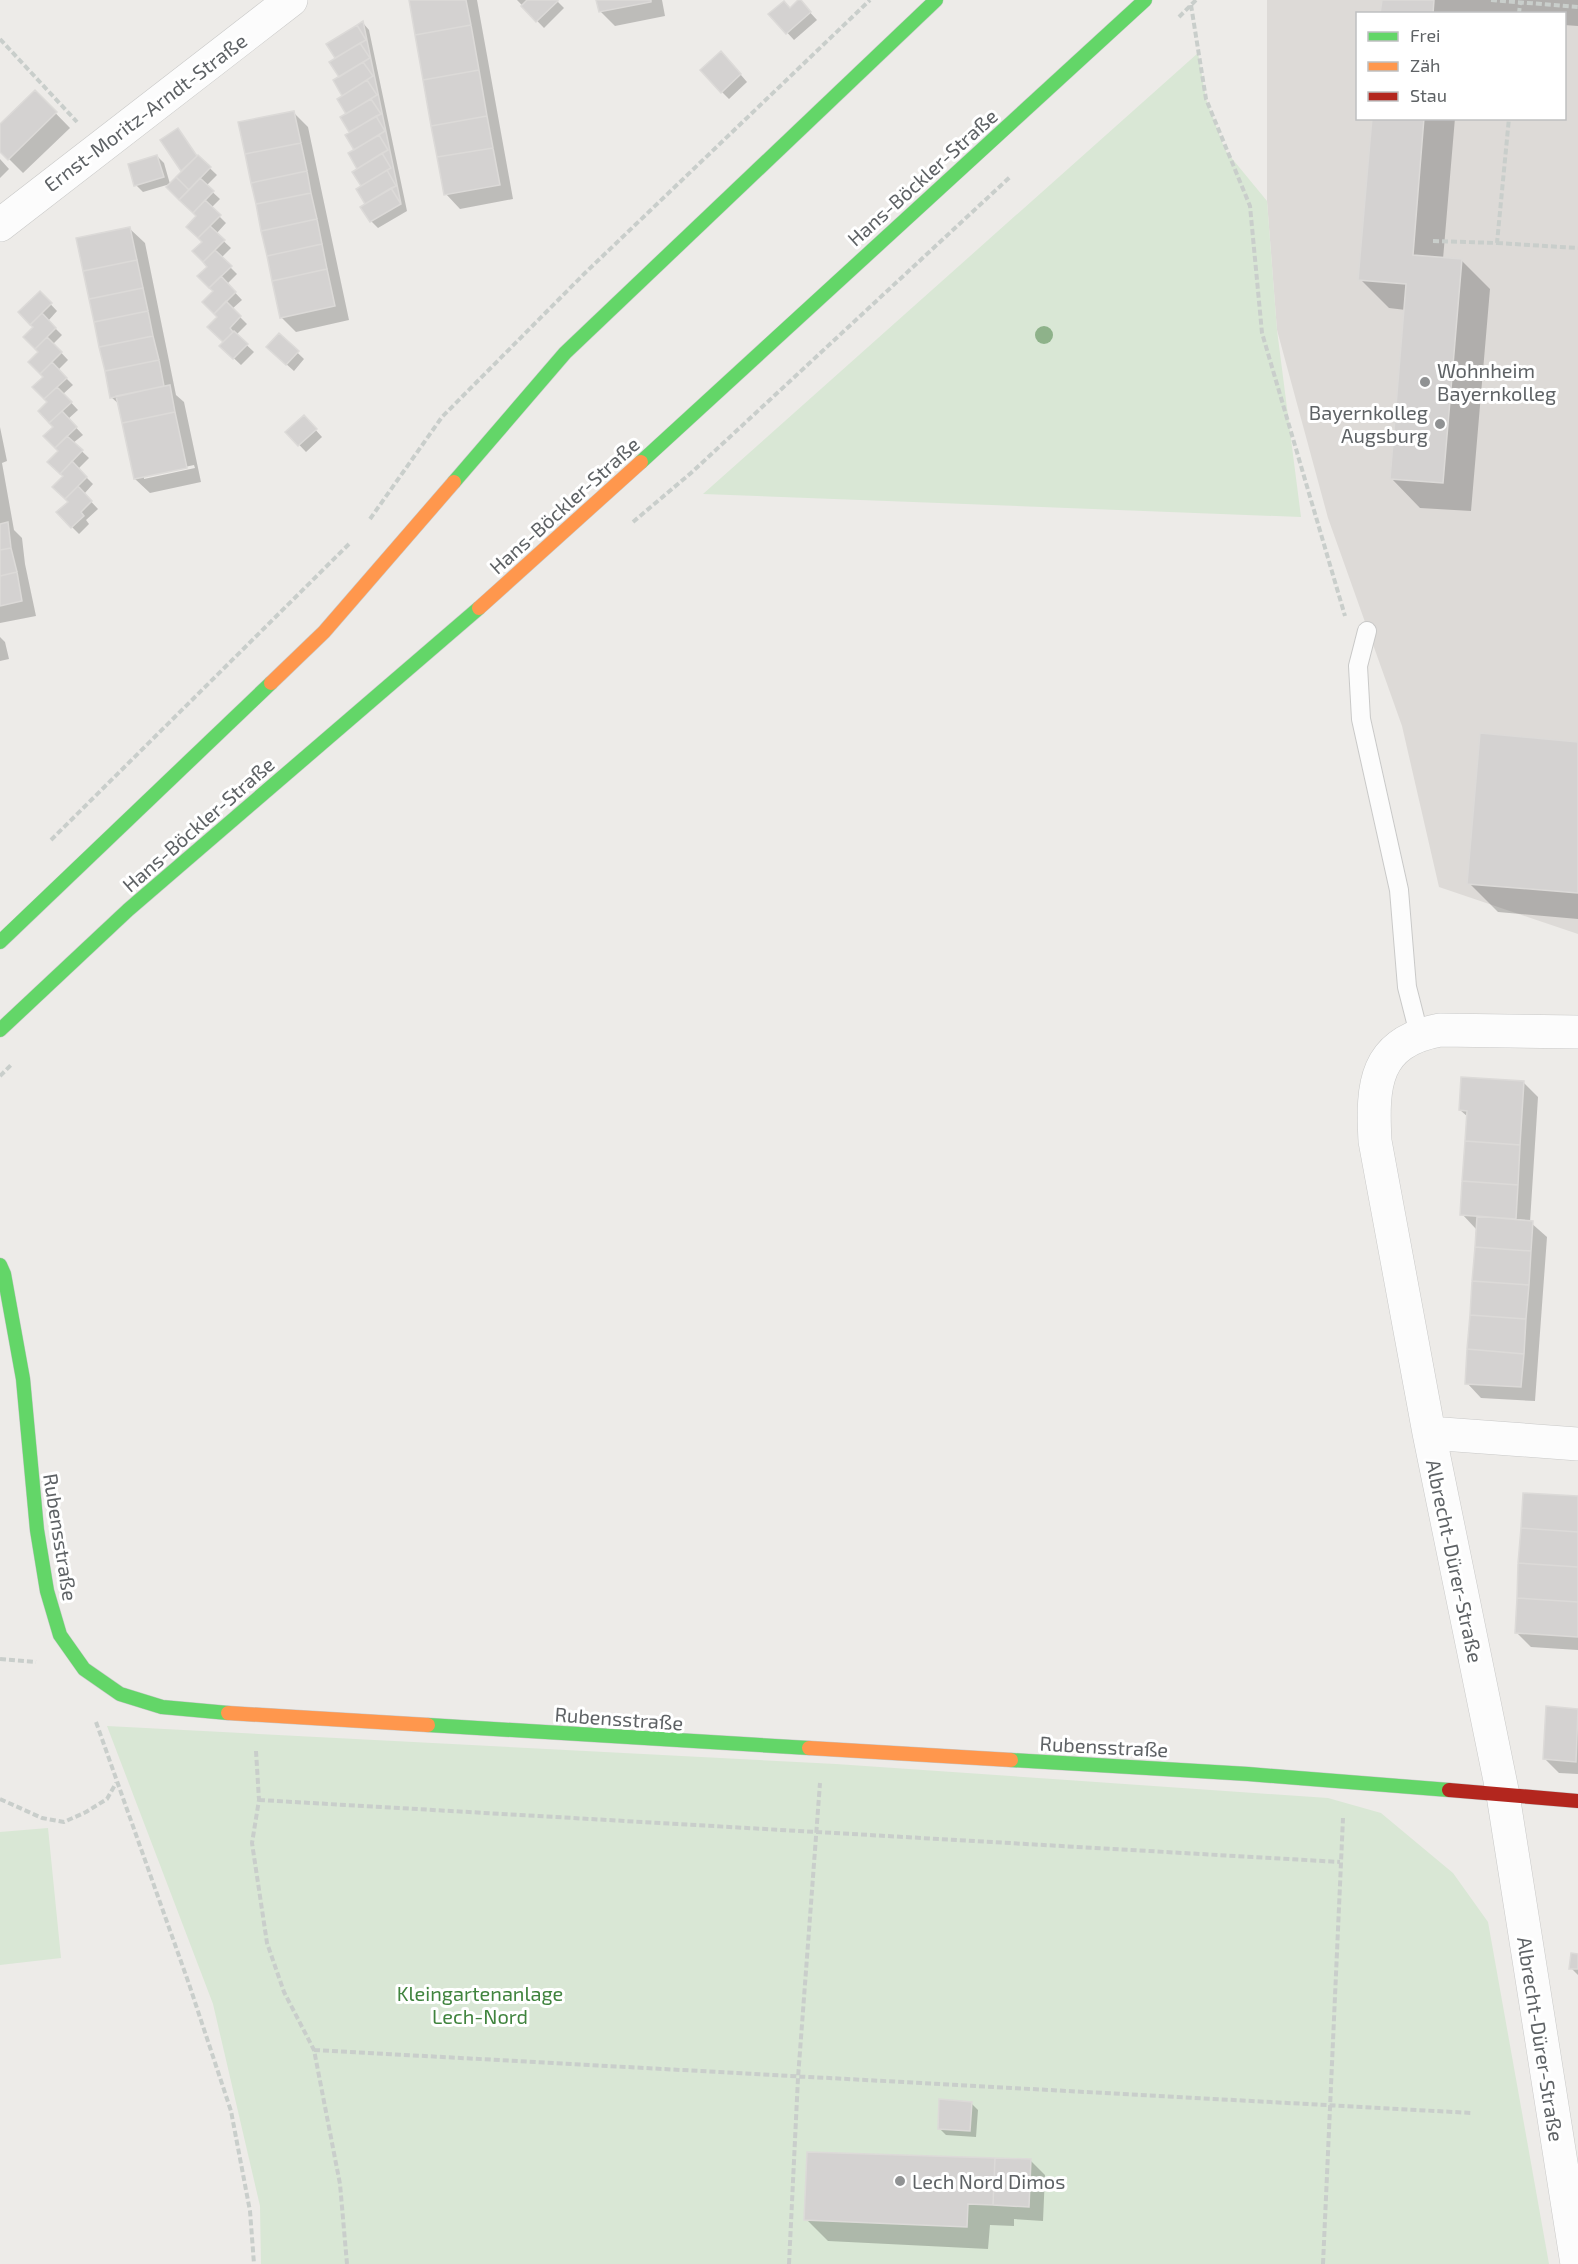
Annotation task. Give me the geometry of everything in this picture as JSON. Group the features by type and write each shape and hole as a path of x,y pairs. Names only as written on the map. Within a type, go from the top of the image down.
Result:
{"main road":[{"path":"0,942 324,632 565,353 936,0"},
{"name":"Hans-Böckler-Straße","path":"0,1030 128,910 531,562 1145,0"},
{"name":"Rubensstraße","path":"0,1265 4,1274 23,1379 46,1591 60,1635 84,1669 120,1694 162,1707 258,1715 1248,1774 1578,1801"}],"street":[{"name":"Ernst-Moritz-Arndt-Straße","path":"0,225 291,0"},
{"name":"Albrecht-Dürer-Straße","path":"1577,2264 1503,1795 1429,1433 1375,1141 1373,1106 1378,1073 1390,1054 1419,1034 1440,1030 1578,1032"},
{"path":"1429,1433 1578,1444"}],"lane":[{"path":"1367,630 1358,666 1361,719 1399,890 1407,987 1419,1034"}],"path":[{"path":"369,521 442,417 585,273 870,0"},
{"path":"1491,0 1578,7"},
{"path":"1519,12 1520,3"},
{"path":"1191,5 1206,99 1250,206 1262,333 1338,588 1358,666"},
{"path":"0,39 100,147"},
{"path":"1497,243 1509,120"},
{"path":"1432,241 1578,248"},
{"path":"50,840 354,539"},
{"path":"84,1669 88,1696 116,1783 189,1984 231,2111 250,2211 254,2264"},
{"path":"258,1715 256,1752 259,1800 252,1843 267,1943 284,1992 314,2050 340,2184 347,2264"},
{"path":"789,2264 798,2078 822,1750"},
{"path":"1323,2264 1345,1782"},
{"path":"0,1798 42,1818 64,1822 107,1799 116,1783"},
{"path":"259,1800 1340,1862"},
{"path":"314,2050 1472,2114"}],"shaded area":[{"name":"Bayernkolleg Augsburg","path":"1267,0 1578,0 1578,934 1439,887 1402,726 1328,518 1277,330 1267,201"}],"green space":[{"path":"1198,53 1206,99 1225,150 1267,201 1277,330 1301,517 703,494"},
{"name":"Kleingartenanlage Lech-Nord","path":"107,1726 836,1764 1328,1798 1381,1813 1453,1873 1488,1922 1549,2264 261,2264 260,2206 213,2004"},
{"path":"48,1828 61,1958 0,1965 0,1832"}],"building":[{"path":"409,0 466,0 471,25 415,35"},
{"path":"527,0 558,1 536,22 521,6"},
{"path":"596,0 651,0 651,2 599,12"},
{"path":"801,0 811,12 786,34 768,14 784,1 790,8"},
{"path":"1382,0 1434,0 1433,12 1380,12"},
{"path":"363,21 401,204 391,188 396,186 387,170 391,168 382,153 388,150 379,135 385,131 376,116 381,114 371,99 377,95 367,80 373,76 363,62 370,58 360,43 366,40 357,25"},
{"path":"357,25 366,40 335,58 326,44"},
{"path":"471,25 479,70 423,80 415,35"},
{"path":"360,43 370,58 339,77 329,62"},
{"path":"721,51 741,74 721,93 700,70"},
{"path":"363,62 373,76 342,96 333,80"},
{"path":"479,70 487,116 431,126 423,80"},
{"path":"367,80 377,95 346,114 337,99"},
{"path":"35,90 57,112 8,160 0,152 0,124"},
{"path":"371,99 381,114 349,132 340,117"},
{"path":"294,111 301,143 245,154 238,122"},
{"path":"376,116 385,131 354,150 345,135"},
{"path":"487,116 493,148 437,157 431,126"},
{"name":"Wohnheim Bayernkolleg","path":"1372,120 1424,120 1413,255 1462,259 1443,483 1390,479 1406,284 1358,280"},
{"path":"178,128 197,156 181,171 160,140"},
{"path":"379,135 388,150 357,169 348,153"},
{"path":"301,143 307,171 251,183 245,154"},
{"path":"493,148 500,185 444,195 437,157"},
{"path":"382,153 391,168 361,186 352,172"},
{"path":"157,155 164,177 134,186 128,164"},
{"path":"198,155 211,167 189,190 176,177"},
{"path":"387,170 396,186 365,204 356,189"},
{"path":"307,171 311,193 256,204 251,183"},
{"path":"176,177 189,190 179,200 166,187"},
{"path":"200,178 214,191 193,213 179,200"},
{"path":"391,188 401,204 370,222 360,207"},
{"path":"311,193 317,219 261,231 256,204"},
{"path":"205,200 221,215 198,238 186,227 196,216 193,213"},
{"path":"317,219 322,244 267,256 261,231"},
{"path":"210,226 225,240 203,262 192,251 202,242 198,238"},
{"path":"130,227 137,260 83,271 76,238"},
{"path":"322,244 327,269 272,281 267,256"},
{"path":"215,250 232,266 209,288 197,276 207,267 203,262"},
{"path":"137,260 143,288 89,299 83,271"},
{"path":"327,269 335,306 280,318 272,281"},
{"path":"221,276 236,292 214,314 202,302 213,291 209,288"},
{"path":"143,288 148,311 94,322 89,299"},
{"path":"40,291 52,303 30,325 18,312"},
{"path":"226,301 241,316 230,328 233,332 223,342 207,327 217,317 214,314"},
{"path":"148,311 153,336 99,347 94,322"},
{"path":"42,313 56,328 35,349 23,337 33,327 30,325"},
{"path":"234,331 248,344 233,359 219,346"},
{"path":"279,333 299,351 286,365 266,347"},
{"path":"153,336 159,360 105,371 99,347"},
{"path":"47,337 62,352 40,374 28,362 38,352 35,349"},
{"path":"159,360 164,386 110,398 105,371"},
{"path":"52,362 67,378 44,399 32,387 43,377 40,374"},
{"path":"170,385 175,412 122,423 116,396"},
{"path":"57,387 72,402 49,423 38,411 47,402 44,399"},
{"path":"62,411 77,427 55,448 43,436 53,427 49,423"},
{"path":"175,412 187,468 134,479 122,423"},
{"path":"304,415 317,429 298,446 285,432"},
{"path":"67,436 83,450 60,474 47,462 58,451 55,448"},
{"path":"72,461 87,477 65,499 52,487 63,476 60,474"},
{"path":"78,486 92,501 81,512 84,516 71,528 56,512 68,502 65,499"},
{"path":"8,522 11,548 0,550 0,524"},
{"path":"11,548 17,572 0,576 0,550"},
{"path":"17,572 22,601 0,606 0,576"},
{"path":"1480,733 1578,742 1578,893 1467,884"},
{"path":"1461,1077 1524,1081 1520,1145 1465,1141 1467,1111 1459,1110"},
{"path":"1465,1141 1520,1145 1518,1185 1462,1181"},
{"path":"1462,1181 1518,1185 1516,1219 1460,1215"},
{"path":"1477,1216 1533,1221 1531,1251 1475,1247"},
{"path":"1475,1247 1531,1251 1529,1285 1472,1281"},
{"path":"1472,1281 1529,1285 1526,1319 1470,1315"},
{"path":"1470,1315 1526,1319 1524,1354 1467,1349"},
{"path":"1467,1349 1524,1354 1521,1387 1465,1384"},
{"path":"1523,1493 1578,1496 1578,1532 1521,1528"},
{"path":"1521,1528 1578,1532 1578,1567 1518,1563"},
{"path":"1518,1563 1578,1567 1578,1602 1517,1598"},
{"path":"1517,1598 1578,1602 1578,1637 1515,1633"},
{"path":"1546,1706 1578,1709 1576,1762 1543,1759"},
{"path":"1571,1953 1578,1954 1578,1969 1569,1969"},
{"path":"939,2099 972,2102 970,2131 938,2129"},
{"name":"Lech Nord Dimos","path":"807,2152 995,2158 993,2205 968,2204 967,2227 804,2220"},
{"path":"995,2158 1031,2159 1029,2207 993,2205"}],"traffic: fast":[{"path":"454,482 565,353 936,0"},
{"path":"641,462 1145,0"},
{"path":"0,1030 128,910 479,608"},
{"path":"0,942 271,683"},
{"path":"0,1265 4,1274 23,1379 37,1530 47,1591 60,1635 84,1669 120,1694 162,1707 228,1713"},
{"path":"428,1725 809,1748"},
{"path":"1011,1760 1248,1774 1449,1790"}],"traffic: slow":[{"path":"479,608 641,462"},
{"path":"271,683 324,632 454,482"},
{"path":"228,1713 428,1725"},
{"path":"809,1748 1011,1760"}],"traffic: jam":[{"path":"1449,1790 1578,1801"}],"place":[{"name":"Wohnheim Bayernkolleg","path":"1425,382"},
{"name":"Bayernkolleg Augsburg","path":"1440,424"},
{"name":"Lech Nord Dimos","path":"900,2181"}]}
